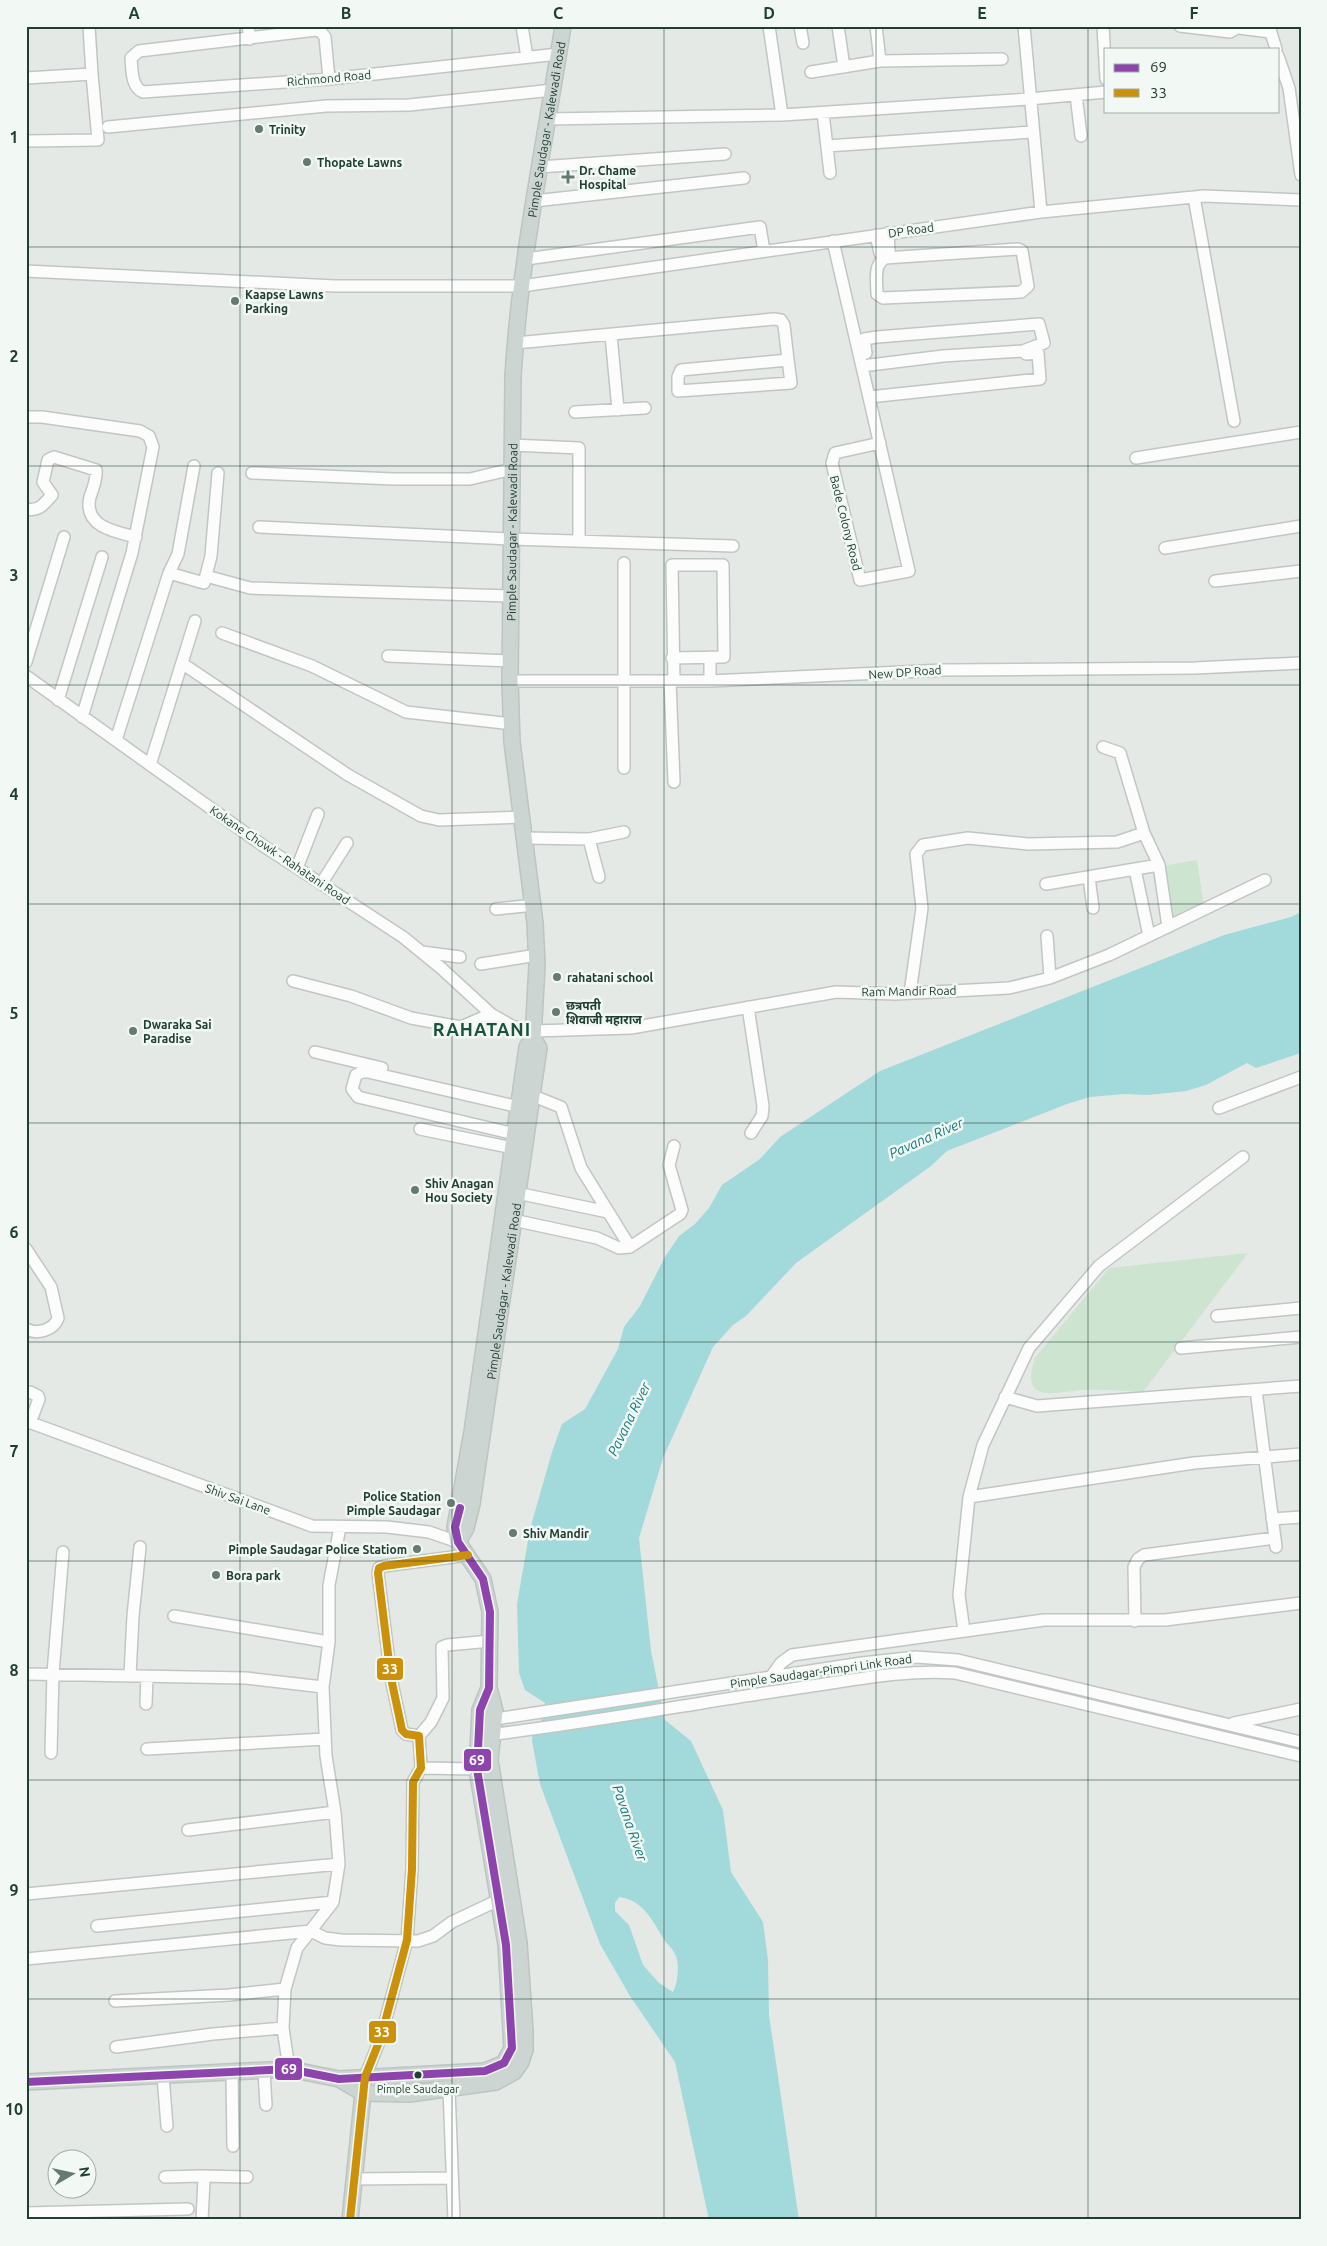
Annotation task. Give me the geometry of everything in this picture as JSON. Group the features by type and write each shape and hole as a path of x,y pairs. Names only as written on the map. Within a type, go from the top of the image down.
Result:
{"main road":[{"name":"Pimple Saudagar - Kalewadi Road","path":"458,1542 466,1528 472,1504 514,1141 539,1048 534,1035 537,955 534,905 521,818 510,681 512,445 515,343 534,200 563,26"},
{"name":"Pimple Saudagar - Kalewadi Road","path":"492,1324 517,1194 525,1100"},
{"path":"26,2082 289,2069 339,2079 485,2071 504,2063 512,2048 512,2031 506,1945 505,1897 490,1760 495,1727 495,1711 489,1688 490,1641 488,1595 483,1579 458,1542"},
{"path":"339,2079 363,2093 409,2094 487,2084 506,2078 514,2072 525,2050 519,1944 505,1897 477,1769 480,1710 489,1688"},
{"path":"350,2220 353,2179 366,2077"}],"street":[{"path":"26,141 98,140 89,26"},
{"path":"248,26 250,39 321,32 325,37 329,78"},
{"path":"522,26 528,57"},
{"path":"769,26 782,115"},
{"path":"800,26 803,43"},
{"path":"838,26 844,67"},
{"path":"876,26 880,61"},
{"path":"1024,26 1032,132 1041,212"},
{"path":"1103,26 1104,48"},
{"path":"1180,26 1230,32 1240,27 1269,29 1276,48"},
{"name":"Richmond Road","path":"250,39 139,51 131,58 135,85 138,90 143,92 329,78 558,54"},
{"path":"811,72 880,61 1002,59"},
{"path":"1280,62 1289,88 1301,175"},
{"path":"26,78 92,74"},
{"path":"108,128 326,106 408,106 553,90"},
{"path":"548,119 782,115 1076,96 1104,92"},
{"path":"1076,96 1081,136"},
{"path":"823,113 830,172"},
{"path":"827,146 1032,132"},
{"path":"539,168 725,154"},
{"path":"534,200 744,178"},
{"name":"DP Road","path":"26,271 335,286 522,286 833,241 883,245 1041,212 1218,196 1301,200"},
{"path":"1199,197 1234,421"},
{"path":"526,259 760,227 764,251"},
{"name":"Bade Colony Road","path":"833,241 866,368 880,443 909,571 860,580 832,457 835,453 880,443"},
{"path":"883,245 1018,249 1022,251 1024,257 1028,286 1021,292 883,298 877,294 877,266 883,245"},
{"path":"515,343 774,319 781,320 784,326 791,384 678,391 678,376 681,370 788,360"},
{"path":"1039,324 1044,343 1023,351 866,368 864,339 877,336 1039,324"},
{"path":"611,335 618,410"},
{"path":"866,368 1038,353 1040,379 1037,381 872,396"},
{"path":"576,412 644,408"},
{"path":"26,417 42,416 140,431 149,436 153,447 136,538 82,717"},
{"path":"1136,458 1301,432"},
{"path":"512,445 579,448 579,542"},
{"path":"26,509 34,511 41,508 52,495 43,482 48,460 51,457 96,470 88,506 93,516 106,530 136,538"},
{"path":"116,740 169,573 178,554 194,466"},
{"path":"252,473 393,479 470,479 512,468"},
{"path":"169,573 204,583 211,556 218,473"},
{"path":"82,522 93,516"},
{"path":"1165,548 1301,526"},
{"path":"259,527 579,542 733,546"},
{"path":"26,662 64,537"},
{"path":"58,700 102,557"},
{"path":"624,563 624,768"},
{"path":"672,658 724,657 723,565 672,565 672,658 672,681 674,782"},
{"path":"1215,580 1301,571"},
{"path":"206,576 250,588 511,596"},
{"path":"150,765 195,621"},
{"path":"222,633 312,666 406,712 512,724"},
{"path":"388,656 510,661"},
{"path":"710,658 710,681"},
{"name":"New DP Road","path":"510,681 710,681 871,675 944,670 1195,668 1301,663"},
{"path":"183,664 348,775 421,816 439,820 521,818"},
{"name":"Kokane Chowk - Rahatani Road","path":"26,676 297,868 403,937 491,1014 512,1026 534,1035"},
{"path":"1103,747 1120,753 1144,833 1159,865 1168,926"},
{"path":"297,868 318,814"},
{"path":"524,838 589,839 624,832"},
{"path":"910,992 922,908 916,854 923,845 968,838 1028,844 1117,842 1144,833"},
{"path":"589,839 599,877"},
{"path":"321,884 348,843"},
{"path":"1046,884 1159,865"},
{"path":"1135,869 1149,936"},
{"path":"1089,877 1093,908"},
{"name":"Ram Mandir Road","path":"534,1035 631,1028 836,992 895,994 1009,988 1050,978 1110,955 1265,880"},
{"path":"496,909 534,905"},
{"path":"1047,936 1050,978"},
{"path":"421,952 460,957"},
{"path":"481,964 537,955"},
{"path":"293,981 351,996 411,1018 461,1027 491,1014"},
{"path":"748,1007 763,1106 762,1116 751,1133"},
{"path":"315,1052 525,1100"},
{"path":"514,1141 358,1097 352,1089 356,1075 368,1072 561,1107 581,1168 630,1247"},
{"path":"1219,1108 1301,1077"},
{"path":"420,1129 514,1141"},
{"path":"513,1220 596,1238 619,1248 630,1247 680,1214 682,1210 669,1164 674,1146"},
{"path":"964,1630 958,1595 969,1496 983,1445 1029,1348 1099,1266 1243,1157"},
{"path":"517,1194 608,1212"},
{"path":"26,1249 51,1287 58,1318 53,1327 48,1329 33,1332 26,1329"},
{"path":"1216,1316 1301,1308"},
{"path":"1181,1348 1301,1337"},
{"path":"1005,1398 1037,1406 1301,1386"},
{"path":"1135,1621 1134,1567 1138,1559 1144,1555 1275,1543 1266,1457 1256,1390"},
{"path":"28,1422 39,1399 38,1396 30,1392"},
{"name":"Shiv Sai Lane","path":"28,1422 312,1526 386,1526 429,1532 458,1542"},
{"path":"969,1496 1194,1463 1301,1454"},
{"path":"1272,1519 1301,1517"},
{"path":"289,2069 283,2028 285,1989 297,1948 333,1902 339,1864 326,1739 323,1687 329,1642 329,1585 340,1527"},
{"path":"130,1675 133,1616 140,1547"},
{"path":"51,1753 53,1673 63,1552"},
{"path":"419,1736 406,1734 402,1730 391,1678 378,1573 379,1568 468,1555"},
{"path":"771,1677 782,1663 792,1655 964,1630 1044,1620 1135,1621 1202,1616 1301,1602"},
{"path":"174,1616 329,1642"},
{"path":"914,1673 918,1637"},
{"path":"366,2077 382,2036 407,1940 412,1869 413,1782 421,1768 419,1736 431,1722 443,1698 442,1648 447,1645 490,1641"},
{"name":"Pimple Saudagar-Pimpri Link Road","path":"495,1727 513,1717 771,1677 916,1657 958,1660 1301,1742"},
{"name":"Pimple Saudagar-Pimpri Link Road","path":"495,1727 515,1731 707,1701 914,1673 955,1673 1301,1756"},
{"path":"26,1674 246,1678 323,1687"},
{"path":"146,1704 147,1676"},
{"path":"1226,1738 1229,1724 1301,1709"},
{"path":"479,1721 495,1727"},
{"path":"478,1736 495,1727"},
{"path":"147,1749 326,1739"},
{"path":"421,1768 477,1769"},
{"path":"188,1830 335,1812"},
{"path":"26,1894 339,1864"},
{"path":"26,1959 311,1931 325,1938 341,1940 418,1941 433,1936 452,1922 464,1918 505,1897"},
{"path":"98,1926 333,1902"},
{"path":"115,2001 229,1995 285,1989"},
{"path":"116,2048 213,2034 283,2028"},
{"path":"264,2071 266,2105"},
{"path":"232,2073 234,2146"},
{"path":"163,2076 167,2126"},
{"path":"449,2089 454,2220"},
{"path":"201,2176 204,2180 202,2220"},
{"path":"165,2177 247,2176"},
{"path":"353,2179 452,2178"},
{"path":"26,2212 188,2209"}],"green space":[{"path":"1197,860 1204,907 1171,924 1162,866"},
{"path":"1248,1253 1143,1392 1084,1390 1052,1393 1036,1389 1032,1383 1031,1373 1035,1358 1109,1268"}],"water":[{"name":"Pavana River","path":"1301,912 1301,1053 1256,1068 1247,1063 1206,1085 1186,1091 1148,1095 1124,1094 1090,1097 1067,1104 947,1151 931,1166 796,1263 746,1316 733,1325 713,1347 663,1458 639,1538 651,1651 665,1720 691,1741 723,1810 731,1872 763,1922 768,1960 769,2015 799,2220 709,2220 675,2062 630,1996 600,1944 540,1784 532,1741 533,1726 541,1721 545,1703 525,1690 519,1673 517,1604 530,1529 562,1424 585,1409 618,1349 624,1327 640,1306 665,1257 679,1236 695,1224 709,1208 722,1185 760,1159 780,1137 880,1071 1224,935 1291,917","holes":["619,1897 635,1902 647,1913 677,1958 678,1973 673,1992 659,1983 643,1965 629,1925 615,1911 615,1903"]}],"transit line":[{"name":"69","path":"26,2082 289,2069 339,2079 485,2071 504,2063 512,2048 506,1945 477,1769 480,1710 489,1688 490,1612 483,1579 458,1542 455,1527 460,1508"},
{"name":"33","path":"350,2220 365,2077 381,2037 407,1940 412,1869 413,1782 421,1768 419,1736 406,1734 402,1730 391,1678 378,1573 379,1568 384,1566 468,1555"}],"place":[{"name":"Trinity","path":"259,129"},
{"name":"Thopate Lawns","path":"307,162"},
{"name":"Dr. Chame Hospital","path":"568,177"},
{"name":"Kaapse Lawns Parking","path":"235,301"},
{"name":"rahatani school","path":"557,977"},
{"name":"छत्रपती शिवाजी महाराज","path":"556,1012"},
{"name":"Dwaraka Sai Paradise","path":"133,1031"},
{"name":"Shiv Anagan Hou Society","path":"415,1190"},
{"name":"Police Station Pimple Saudagar","path":"451,1503"},
{"name":"Shiv Mandir","path":"513,1533"},
{"name":"Pimple Saudagar Police Statiom","path":"417,1549"},
{"name":"Bora park","path":"216,1575"},
{"name":"Pimple Saudagar","path":"418,2075"}],"district":[{"name":"RAHATANI","path":"482,1029"}]}
